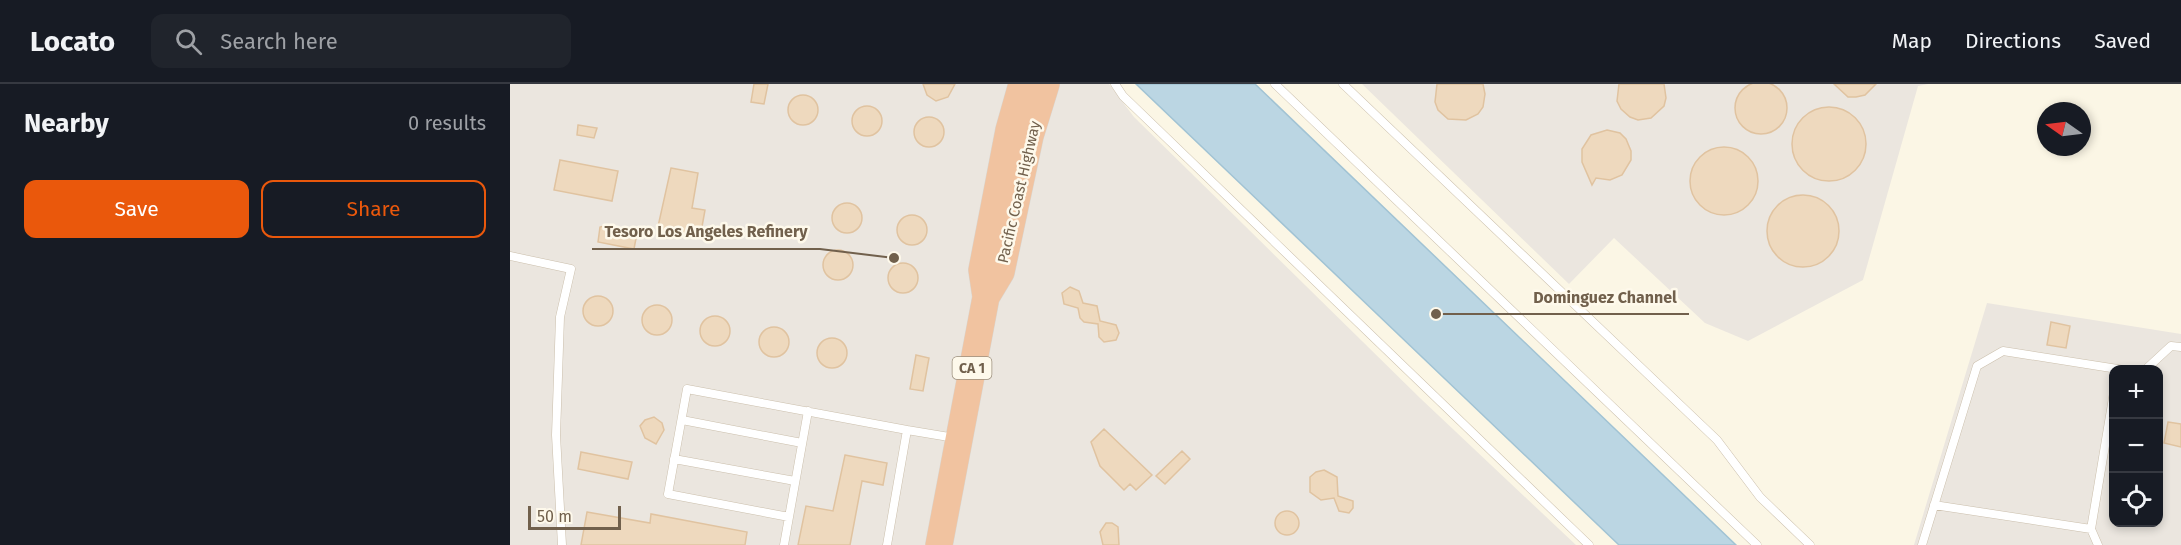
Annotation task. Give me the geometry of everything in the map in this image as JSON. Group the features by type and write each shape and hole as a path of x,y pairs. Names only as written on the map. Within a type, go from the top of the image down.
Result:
{"highway":[{"name":"Pacific Coast Highway","path":"939,545 986,297 982,270 1003,213 1022,84"},
{"name":"Pacific Coast Highway","path":"1009,183 1030,135 1046,84"}],"lane":[{"path":"1115,84 1123,96 1195,167 1589,545"},
{"path":"1275,84 1757,545"},
{"path":"1342,84 1717,440 1760,497 1810,545"},
{"path":"510,256 571,269 560,317 556,423 562,545"},
{"path":"2150,365 2171,346 2181,347"},
{"path":"1922,545 1977,366 2003,351 2109,367"},
{"path":"789,517 668,494 687,389 959,438"},
{"path":"784,545 808,411"},
{"path":"2098,545 2091,529 2109,419"},
{"path":"682,420 802,443"},
{"path":"887,545 907,430"},
{"path":"674,459 795,481"},
{"path":"1934,505 2091,529"}],"shaded area":[{"path":"510,84 1109,84 1134,117 1420,398 1576,545 510,545"},
{"path":"1362,84 1928,84 1918,86 1863,280 1748,341 1705,323 1614,238 1569,284"},
{"path":"1987,303 2181,334 2181,545 1914,545"}],"water":[{"path":"1136,84 1255,84 1736,545 1619,545"}],"building":[{"path":"1756,82 1766,82 1776,86 1783,93 1787,108 1783,123 1776,130 1766,134 1756,134 1746,130 1739,123 1735,113 1735,103 1739,93 1746,86"},
{"path":"754,84 768,84 764,104 751,102"},
{"path":"923,84 955,84 948,97 936,101 927,95"},
{"path":"1437,84 1483,84 1485,94 1483,107 1478,114 1466,120 1448,119 1438,110 1435,102"},
{"path":"1619,84 1664,84 1666,98 1664,106 1651,118 1638,120 1630,117 1621,109 1617,101"},
{"path":"1834,84 1876,84 1865,95 1848,97"},
{"path":"803,95 809,96 817,104 817,116 809,124 803,125 797,124 789,116 788,110 789,104 797,96"},
{"path":"867,106 878,110 882,121 878,132 867,136 856,132 852,121 856,110"},
{"path":"1829,107 1843,110 1855,118 1863,130 1866,144 1863,158 1855,170 1843,178 1829,181 1815,178 1803,170 1795,158 1792,144 1795,130 1803,118 1815,110"},
{"path":"929,117 935,118 943,126 943,138 935,146 929,147 923,146 915,138 914,132 915,126 923,118"},
{"path":"578,125 597,128 594,138 577,135"},
{"path":"1607,130 1620,133 1626,139 1631,151 1631,160 1622,175 1610,180 1596,178 1592,185 1582,162 1582,149 1591,135"},
{"path":"1724,147 1737,150 1748,157 1755,168 1758,181 1755,194 1748,205 1737,212 1724,215 1711,212 1700,205 1693,194 1690,181 1693,168 1700,157 1711,150"},
{"path":"560,160 618,171 612,201 554,190"},
{"path":"671,168 698,173 692,208 705,210 700,238 657,231"},
{"path":"1810,195 1829,205 1837,217 1839,231 1837,245 1829,257 1817,265 1796,267 1777,257 1769,245 1767,224 1777,205 1789,197"},
{"path":"847,203 858,207 862,218 858,229 847,233 836,229 832,218 836,207"},
{"path":"912,215 923,219 927,230 923,241 912,245 901,241 897,230 901,219"},
{"path":"600,227 637,233 634,249 598,242"},
{"path":"838,250 849,254 853,265 849,276 838,280 827,276 823,265 827,254"},
{"path":"903,263 914,267 918,278 914,289 903,293 892,289 888,278 892,267"},
{"path":"1070,287 1079,291 1083,303 1097,306 1100,321 1116,325 1119,333 1116,340 1104,342 1099,337 1098,324 1084,322 1080,318 1078,308 1064,304 1062,293"},
{"path":"598,296 609,300 613,311 609,322 598,326 587,322 583,311 587,300"},
{"path":"657,305 668,309 672,320 668,331 657,335 646,331 642,320 646,309"},
{"path":"715,316 726,320 730,331 726,342 715,346 704,342 700,331 704,320"},
{"path":"2051,322 2070,326 2066,348 2047,345"},
{"path":"774,327 785,331 789,342 785,353 774,357 763,353 759,342 763,331"},
{"path":"832,338 843,342 847,353 843,364 832,368 821,364 817,353 821,342"},
{"path":"916,355 929,358 923,391 910,389"},
{"path":"654,417 662,423 664,430 656,444 645,438 640,426 645,420"},
{"path":"2168,422 2181,424 2181,447 2164,443"},
{"path":"1104,429 1152,475 1136,490 1130,484 1124,490 1100,466 1091,442"},
{"path":"1182,451 1190,459 1165,484 1156,476"},
{"path":"581,452 632,462 628,479 578,469"},
{"path":"845,455 887,463 883,485 862,481 850,545 798,545 806,506 833,511"},
{"path":"1324,470 1337,477 1338,496 1353,501 1353,508 1349,513 1339,511 1334,498 1321,500 1310,492 1310,477"},
{"path":"1287,511 1295,515 1299,523 1295,531 1287,535 1279,531 1275,523 1279,515"},
{"path":"587,512 650,523 651,514 747,532 745,545 581,545"},
{"path":"1106,523 1112,523 1118,527 1119,545 1103,545 1100,532"}],"place":[{"name":"Tesoro Los Angeles Refinery","path":"894,258"},
{"name":"Dominguez Channel","path":"1436,314"}]}
